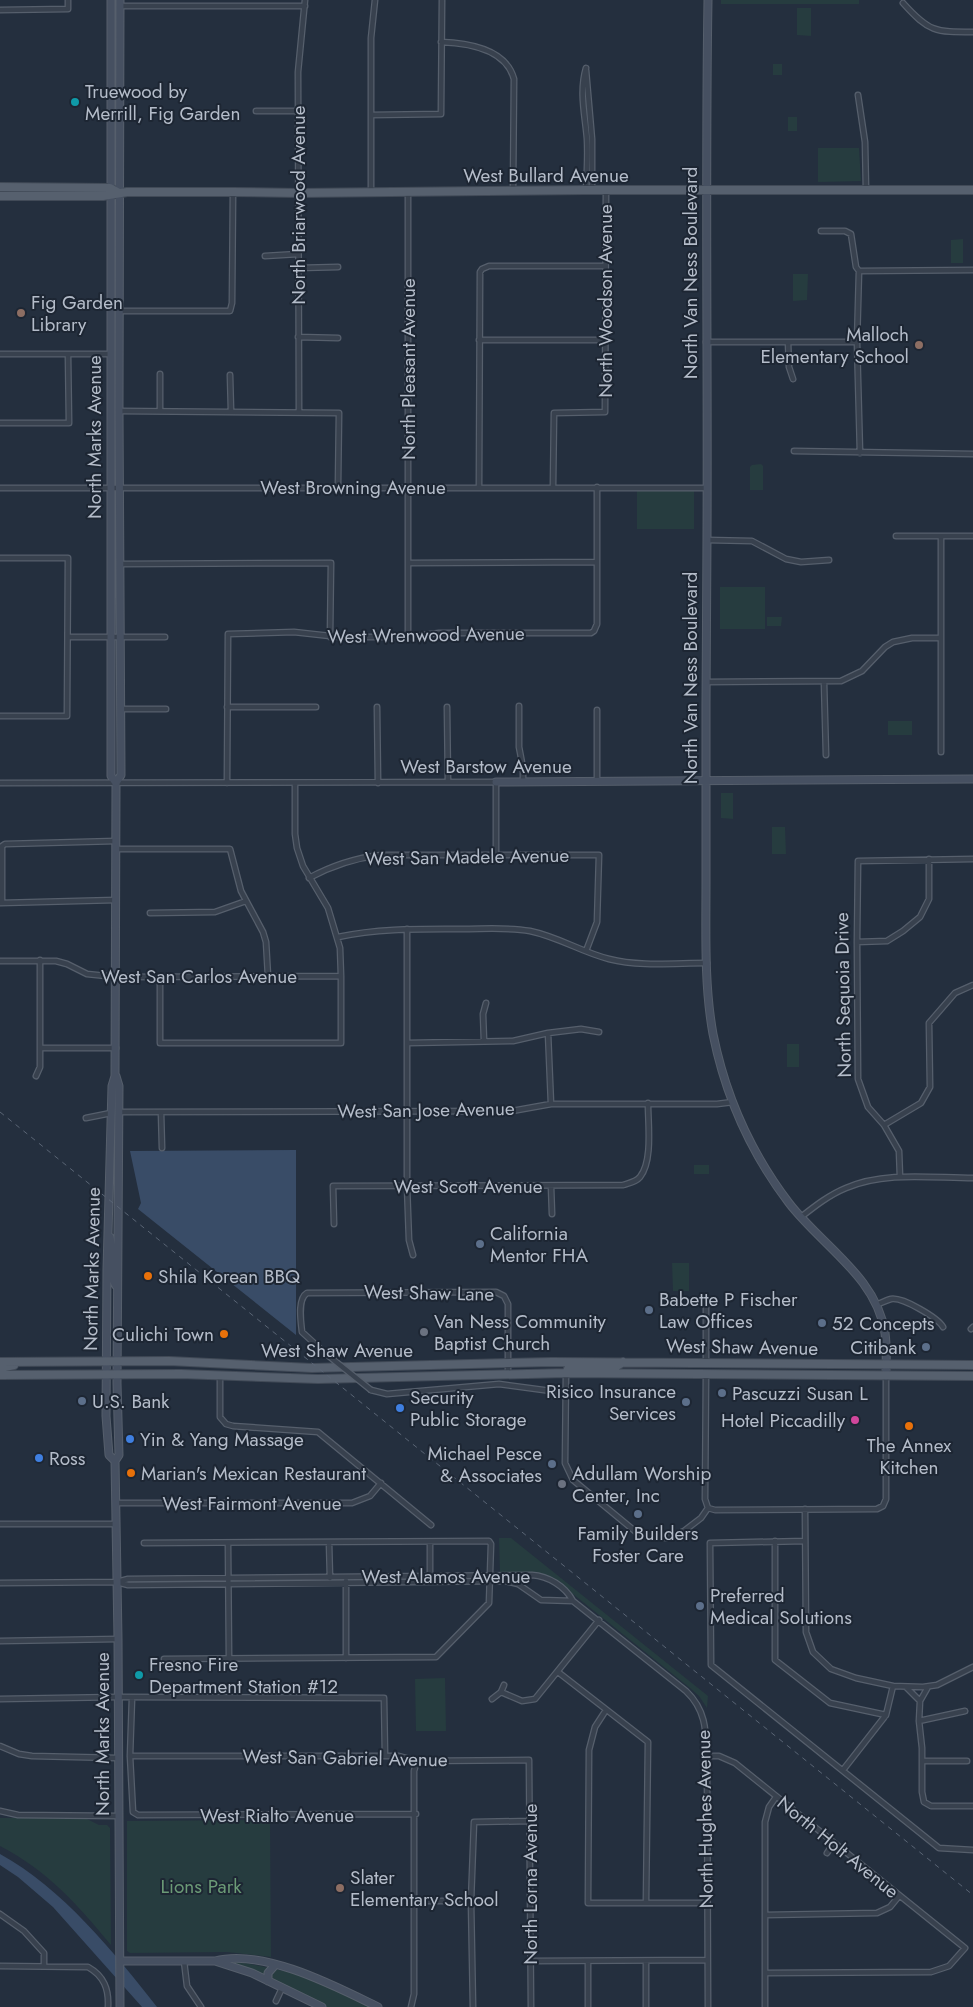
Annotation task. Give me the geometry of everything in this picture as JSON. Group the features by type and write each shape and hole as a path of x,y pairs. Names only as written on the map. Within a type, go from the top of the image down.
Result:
{"main road":[{"name":"North Marks Avenue","path":"111,0 110,637 111,776 116,783"},
{"name":"North Van Ness Boulevard","path":"708,0 706,190 706,781 709,1007 714,1036 733,1102 744,1130 774,1183 801,1217 860,1278 876,1305 885,1333 887,1371"},
{"name":"North Marks Avenue","path":"115,1461 109,1455 108,1445 106,1361 108,1227 115,1113 119,1086 116,1076 116,783 121,775 118,2"},
{"path":"110,69 114,76 116,112 119,117"},
{"name":"West Bullard Avenue","path":"0,187 119,193 973,190"},
{"path":"13,194 23,192 24,187"},
{"name":"West Bullard Avenue","path":"0,194 110,192"},
{"path":"110,296 115,304 115,315 120,319"},
{"path":"110,354 115,361 115,381 119,388"},
{"name":"West Barstow Avenue","path":"496,782 973,779"},
{"name":"North Marks Avenue","path":"115,1113 119,1455 115,1461 120,2007"},
{"path":"108,1227 112,1248 113,1280 118,1288"},
{"path":"0,1368 35,1361"},
{"name":"West Shaw Avenue","path":"0,1362 186,1361 306,1368 407,1367 508,1362 782,1363 973,1376"},
{"path":"566,1373 570,1367 615,1367 623,1362"},
{"path":"632,1373 658,1368 700,1369 706,1363"},
{"path":"706,1374 712,1368 754,1368 782,1363"},
{"name":"West Shaw Avenue","path":"0,1374 117,1374 345,1379 566,1373 706,1374 887,1371 973,1365"},
{"path":"120,1961 215,1961 242,1959 275,1965 319,1978 378,2007"},
{"path":"215,1961 268,1980 322,2007"},
{"path":"268,1980 268,1973 275,1965"}],"street":[{"path":"0,10 68,10 68,0"},
{"path":"371,192 371,38 375,0"},
{"path":"371,115 441,114 442,0"},
{"path":"118,2 305,3"},
{"name":"North Briarwood Avenue","path":"299,411 298,72 305,3"},
{"path":"903,3 923,24 933,30 973,32"},
{"path":"441,42 463,42 474,46 501,58 512,70 514,79 513,191"},
{"name":"North Woodson Avenue","path":"586,93 589,190"},
{"path":"858,94 865,142 866,190"},
{"path":"256,111 299,111"},
{"name":"North Woodson Avenue","path":"553,487 554,413 605,412 606,190"},
{"name":"North Pleasant Avenue","path":"408,191 408,637"},
{"path":"120,311 230,311 232,303 233,192"},
{"path":"821,231 845,231 851,234 856,267 859,271 857,342 860,453"},
{"path":"266,256 298,254"},
{"path":"479,488 479,274 482,269 489,266 605,266"},
{"path":"298,268 338,267"},
{"path":"859,271 973,270"},
{"path":"298,337 338,338"},
{"path":"479,340 604,340"},
{"path":"706,342 857,342"},
{"path":"788,342 789,367 792,379"},
{"path":"0,354 110,354"},
{"path":"0,423 68,423 68,354"},
{"path":"160,374 160,411"},
{"path":"230,375 231,411"},
{"path":"119,411 339,412 338,487"},
{"path":"794,452 973,454"},
{"path":"408,563 597,562 597,487"},
{"name":"West Browning Avenue","path":"0,488 707,488"},
{"path":"896,536 973,536"},
{"path":"941,752 942,536"},
{"path":"707,540 752,541 786,559 801,562 829,560"},
{"path":"0,558 68,558 67,716 0,716"},
{"name":"West Wrenwood Avenue","path":"228,707 228,634 294,632 330,637 408,637 434,634 588,634 594,632 597,624 597,562"},
{"path":"120,564 331,563 330,637"},
{"path":"68,637 165,637"},
{"path":"706,682 841,681 856,675 885,647 893,642 912,638 941,638"},
{"path":"824,682 826,755"},
{"path":"519,706 518,747 524,782"},
{"path":"227,783 228,707 316,707"},
{"path":"378,707 378,783"},
{"path":"447,707 448,782"},
{"path":"121,709 166,709"},
{"path":"597,710 597,781"},
{"path":"496,782 496,856"},
{"name":"West Barstow Avenue","path":"0,783 496,782"},
{"path":"160,977 160,1043 341,1043 342,976 338,937 328,908 309,878 300,857 296,841 295,783"},
{"path":"116,900 1,903 2,846 10,842 230,849 237,877 246,901 263,932 266,942 268,976"},
{"name":"West San Madele Avenue","path":"309,878 335,865 364,857 381,855 599,855 597,922 586,951"},
{"path":"857,942 888,941 920,917 929,899 929,860 973,860"},
{"name":"North Sequoia Drive","path":"900,1177 899,1151 884,1125 868,1107 858,1079 858,861 929,860"},
{"path":"150,913 215,912 246,901"},
{"path":"338,937 374,931 407,929 507,929 528,931 556,938 606,959 631,963 707,963"},
{"path":"407,929 407,1186 409,1240 413,1255"},
{"path":"36,1076 40,1066 40,960"},
{"name":"West San Carlos Avenue","path":"0,961 40,960 67,964 87,974 116,978 342,976"},
{"path":"884,1125 921,1103 930,1087 929,1023 955,993 973,985"},
{"path":"484,1041 483,1014 486,1003"},
{"path":"408,1043 513,1041 548,1033 581,1029 599,1032"},
{"path":"548,1033 551,1104"},
{"path":"40,1048 116,1048"},
{"name":"West San Jose Avenue","path":"86,1118 115,1113 512,1111 551,1104 717,1104 733,1102"},
{"name":"West Scott Avenue","path":"334,1224 333,1186 623,1185 640,1178 646,1168 648,1158 648,1104"},
{"path":"161,1112 162,1148"},
{"path":"801,1217 820,1202 848,1187 876,1180 900,1177 973,1178"},
{"path":"551,1186 552,1214"},
{"name":"West Shaw Lane","path":"508,1374 508,1304 506,1298 499,1292 312,1292 304,1295 301,1302 302,1332 371,1390 387,1394 499,1384 566,1394"},
{"path":"706,1297 706,1363"},
{"path":"876,1305 892,1299 901,1300 939,1321 943,1327"},
{"path":"708,1508 715,1510 877,1509 883,1506 886,1499 887,1371"},
{"path":"566,1373 566,1463 570,1476 636,1532 653,1538 667,1538 684,1531 701,1518 708,1508"},
{"path":"706,1374 705,1499 708,1508"},
{"path":"220,1376 220,1417 226,1424 318,1432 432,1525"},
{"name":"West Fairmont Avenue","path":"116,1503 352,1503 370,1496 381,1483"},
{"path":"804,1509 806,1632 814,1652 831,1669 856,1678 893,1686 928,1687 937,1685 973,1667"},
{"path":"0,1524 116,1524"},
{"path":"144,1543 489,1541 491,1544 488,1604 436,1658 164,1659"},
{"path":"775,1541 775,1660 830,1703 886,1715"},
{"path":"805,1541 710,1543 711,1665 939,1848 973,1850"},
{"path":"329,1542 330,1579"},
{"path":"430,1542 430,1579"},
{"path":"228,1543 230,1659"},
{"path":"346,1576 346,1658"},
{"name":"West Alamos Avenue","path":"117,1582 128,1585 229,1584 330,1579 346,1576 430,1579 490,1579 537,1576 550,1580 570,1595 573,1602 541,1600 518,1584 490,1579"},
{"path":"518,1584 519,1576"},
{"name":"West Alamos Avenue","path":"0,1583 117,1582 128,1579 228,1577 330,1579 346,1582 430,1579"},
{"name":"North Hughes Avenue","path":"573,1602 599,1620 692,1696 700,1709 706,1725 706,1960 708,2007"},
{"path":"501,1692 522,1701 536,1699 599,1620"},
{"path":"0,1641 118,1639"},
{"path":"558,1672 648,1742 646,1903"},
{"path":"492,1700 501,1692 504,1685"},
{"path":"843,1770 886,1715 893,1686"},
{"path":"905,1686 920,1701"},
{"path":"928,1687 920,1701 919,1721 924,1802 931,1806 973,1806"},
{"name":"North Marks Avenue","path":"132,1698 130,1756 133,1812 138,1816"},
{"path":"0,1699 384,1698 385,1756"},
{"path":"606,1710 595,1727 589,1750 588,1902 706,1902"},
{"path":"919,1721 965,1711"},
{"path":"0,1746 19,1754 32,1756 117,1758"},
{"name":"West San Gabriel Avenue","path":"130,1756 399,1756 417,1761 529,1760"},
{"name":"North Holt Avenue","path":"707,1756 718,1756 735,1763 965,1948 949,1966 931,1972 765,1973"},
{"name":"North Lorna Avenue","path":"529,1760 531,2007"},
{"path":"411,2007 414,1994 416,1814 414,1771 417,1761"},
{"path":"922,1761 967,1761"},
{"path":"765,2007 765,1822 769,1807 776,1797"},
{"path":"0,1811 18,1815 119,1816"},
{"name":"West Rialto Avenue","path":"138,1816 416,1814"},
{"path":"473,2007 471,1901 474,1822 530,1821"},
{"path":"827,1853 834,1843"},
{"path":"765,1915 877,1913 890,1907 899,1896"},
{"path":"414,1901 471,1901"},
{"path":"0,1914 24,1931 44,1953 44,1966"},
{"path":"531,1961 706,1960"},
{"path":"184,1961 187,1986 201,2007"},
{"path":"646,1961 646,2007"},
{"path":"588,1962 588,2007"},
{"path":"0,1966 81,1966 91,1969 105,1984 108,1994 108,2007"},
{"path":"276,2001 282,1988"}],"green space":[{"path":"721,0 859,0 859,4 721,4"},
{"path":"797,8 811,8 811,36 797,35"},
{"path":"773,64 782,64 782,75 773,75"},
{"path":"788,117 797,117 797,131 788,131"},
{"path":"818,148 859,148 861,181 818,182"},
{"path":"963,239 963,263 951,263 951,240"},
{"path":"793,274 808,274 807,300 793,301"},
{"path":"761,464 763,466 763,490 750,490 750,467"},
{"path":"637,491 694,491 694,529 637,529"},
{"path":"720,587 765,587 765,629 720,629"},
{"path":"767,617 782,617 781,626 767,626"},
{"path":"888,721 912,721 912,735 888,735"},
{"path":"721,793 733,793 733,819 721,818"},
{"path":"772,827 785,827 786,854 772,854"},
{"path":"787,1044 799,1044 799,1067 787,1067"},
{"path":"694,1165 709,1165 709,1174 694,1174"},
{"path":"672,1263 689,1263 689,1291 673,1291"},
{"path":"499,1538 511,1538 708,1696 707,1708 699,1696 690,1688 553,1578 536,1572 500,1573"},
{"path":"445,1678 446,1731 416,1731 415,1679"},
{"path":"0,1818 85,1818 99,1825 107,1825 110,1828 111,1945 74,1902 61,1890 33,1866 0,1846"},
{"name":"Lions Park","path":"270,1820 271,1957 227,1952 130,1953 127,1951 127,1821"},
{"path":"224,1962 245,1963 298,1974 373,2007 327,2007 266,1977"}],"water":[{"path":"296,1150 296,1335 138,1209 141,1203 130,1151"},
{"path":"0,1854 23,1868 66,1903 105,1943 157,2007 142,2007 53,1907 18,1877 0,1865"}],"railway":[{"path":"0,1112 973,1895"}],"place":[{"name":"Truewood by Merrill, Fig Garden","path":"75,102"},
{"name":"Fig Garden Library","path":"21,313"},
{"name":"Malloch Elementary School","path":"919,345"},
{"name":"California Mentor FHA","path":"480,1244"},
{"name":"Shila Korean BBQ","path":"148,1276"},
{"name":"Babette P Fischer Law Offices","path":"649,1310"},
{"name":"52 Concepts","path":"822,1323"},
{"name":"Van Ness Community Baptist Church","path":"424,1332"},
{"name":"Culichi Town","path":"224,1334"},
{"name":"Citibank","path":"926,1347"},
{"name":"Pascuzzi Susan L","path":"722,1393"},
{"name":"U.S. Bank","path":"82,1401"},
{"name":"Risico Insurance Services","path":"686,1402"},
{"name":"Security Public Storage","path":"400,1408"},
{"name":"Hotel Piccadilly","path":"855,1420"},
{"name":"The Annex Kitchen","path":"909,1426"},
{"name":"Yin & Yang Massage","path":"130,1439"},
{"name":"Ross","path":"39,1458"},
{"name":"Michael Pesce & Associates","path":"552,1464"},
{"name":"Marian's Mexican Restaurant","path":"131,1473"},
{"name":"Adullam Worship Center, Inc","path":"562,1484"},
{"name":"Family Builders Foster Care","path":"638,1514"},
{"name":"Preferred Medical Solutions","path":"700,1606"},
{"name":"Fresno Fire Department Station #12","path":"139,1675"},
{"name":"Slater Elementary School","path":"340,1888"}]}
